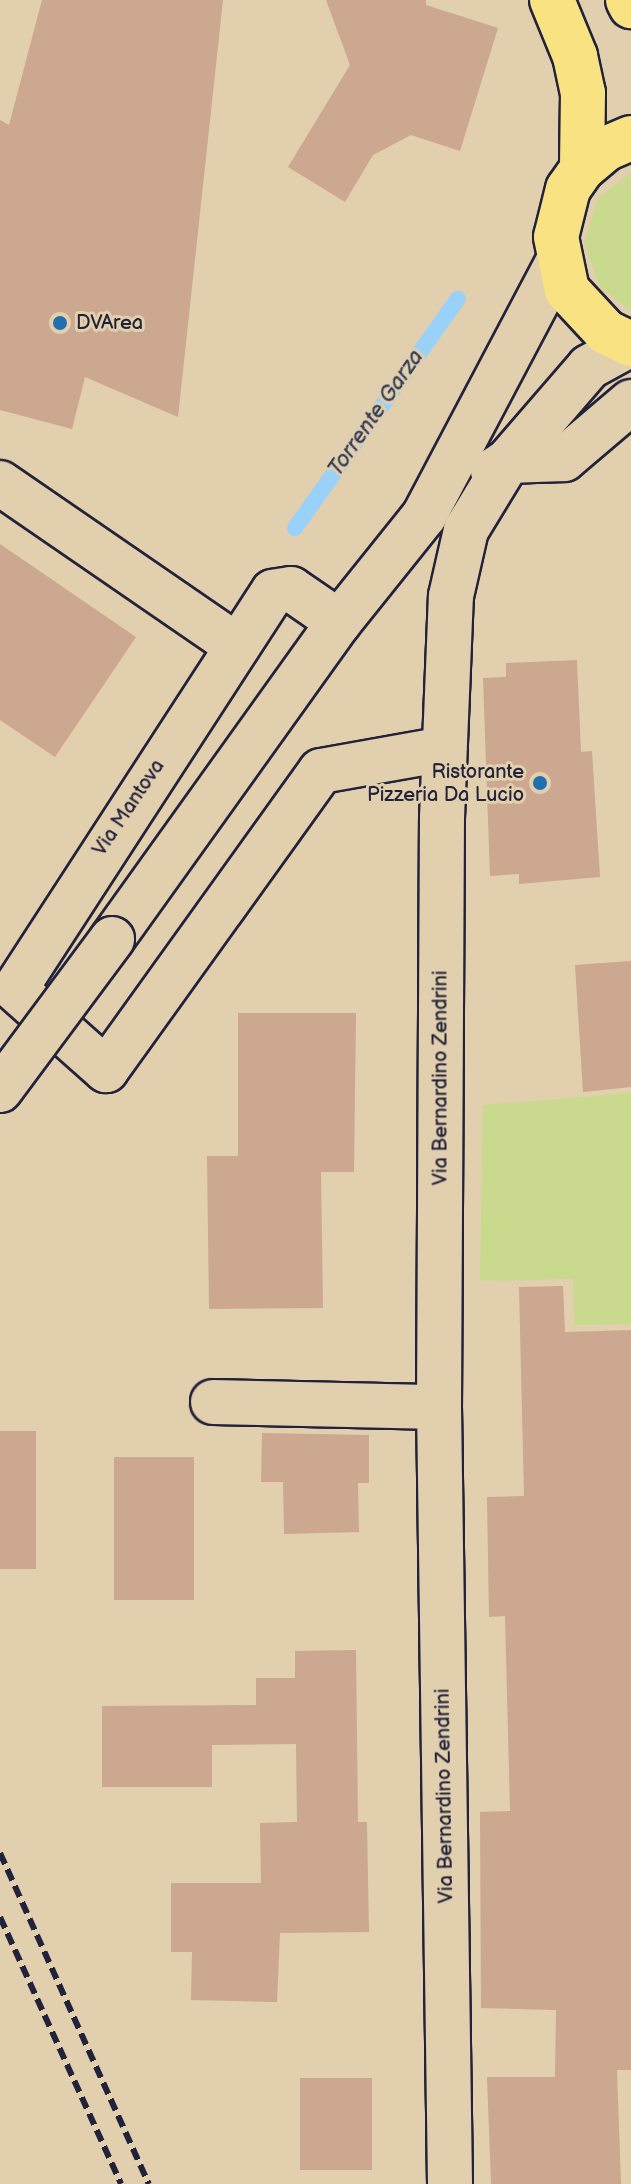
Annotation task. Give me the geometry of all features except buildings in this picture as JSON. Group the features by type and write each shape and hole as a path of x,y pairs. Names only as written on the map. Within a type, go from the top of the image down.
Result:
{"main road":[{"path":"552,0 575,56 583,93 582,169 559,213 558,262 567,290 584,313 631,344"},
{"path":"628,0 631,6"},
{"path":"582,169 631,138"}],"street":[{"path":"0,1090 339,622 424,516 558,262"},
{"path":"424,516 508,461 589,367 631,344"},
{"path":"508,461 564,459 631,402"},
{"name":"Via Bernardino Zendrini","path":"450,2184 439,1407 444,749 451,596 466,530 508,461"},
{"path":"0,483 237,646"},
{"name":"Via Mantova","path":"339,622 281,588 237,646 15,989 106,1070 321,771 444,749"},
{"path":"213,1402 439,1407"}],"green space":[{"path":"631,173 631,311 600,287 584,243 598,198"},
{"path":"631,1093 631,1324 574,1325 573,1279 480,1281 483,1105"}],"waterway":[{"name":"Torrente Garza","path":"295,528 458,299"}],"railway":[{"path":"0,1853 149,2184"},
{"path":"0,1917 121,2184"}],"place":[{"name":"DVArea","path":"60,323"},
{"name":"Ristorante Pizzeria Da Lucio","path":"540,783"}]}
